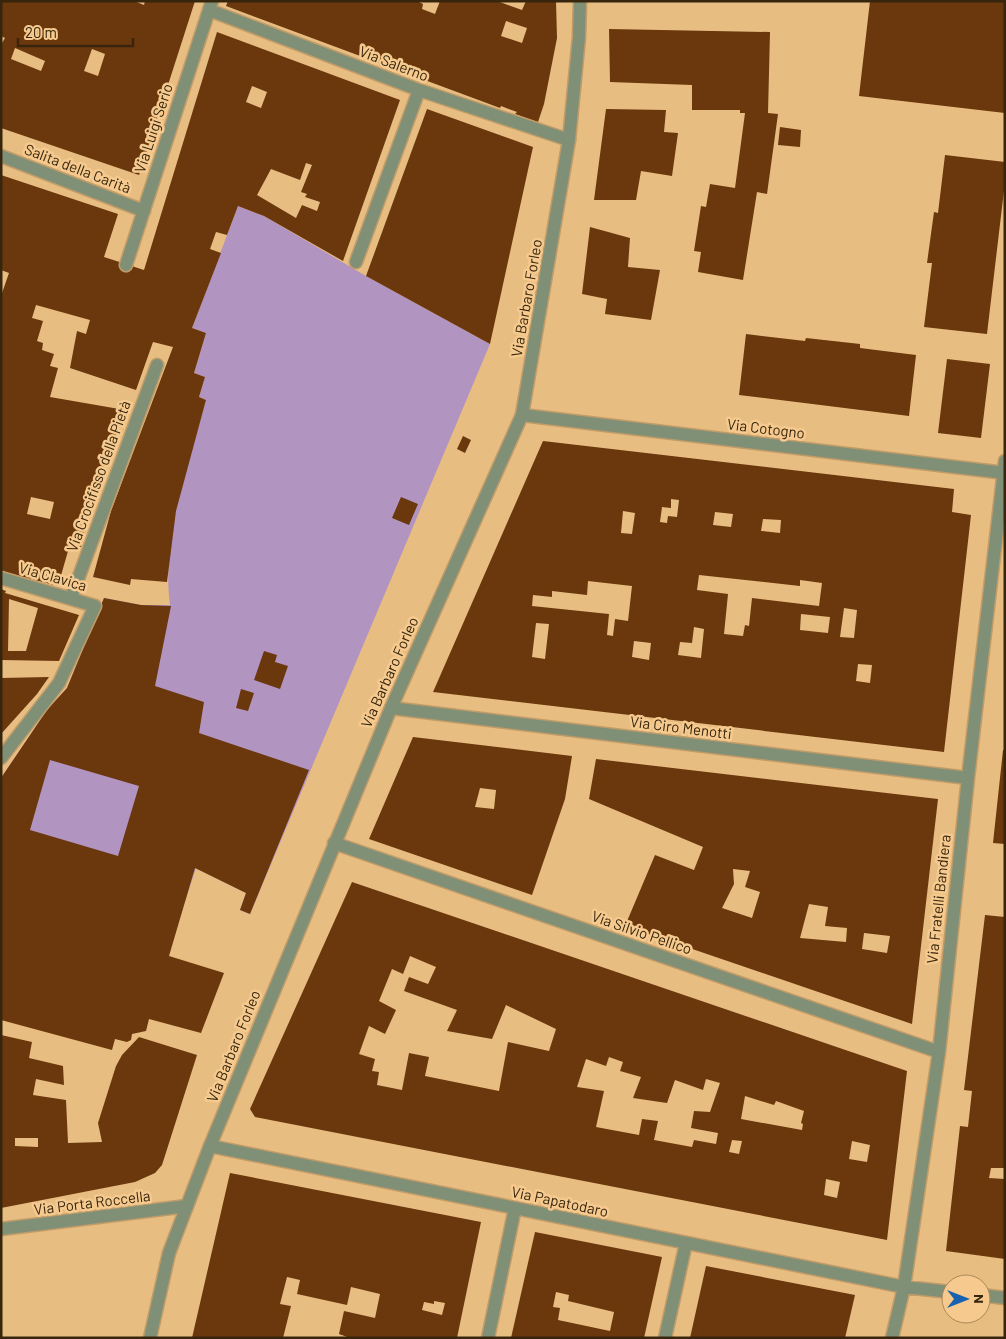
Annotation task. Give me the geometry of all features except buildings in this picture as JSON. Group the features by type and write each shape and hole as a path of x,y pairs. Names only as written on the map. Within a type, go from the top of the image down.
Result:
{"street":[{"name":"Via Barbaro Forleo","path":"150,1338 169,1253 210,1146 391,708 522,415 569,140 579,37 580,1"},
{"name":"Via Salerno","path":"210,6 419,90 569,140"},
{"name":"Via Luigi Serio","path":"126,265 210,6"},
{"path":"356,262 419,90"},
{"name":"Salita della Carità","path":"1,156 144,211"},
{"name":"Via Crocifisso della Pietà","path":"71,598 156,365"},
{"name":"Via Cotogno","path":"522,415 1004,469"},
{"name":"Via Fratelli Bandiera","path":"892,1338 904,1287 939,1052 968,778 1004,469"},
{"name":"Via Clavica","path":"1,578 95,606 59,683 1,758"},
{"name":"Via Ciro Menotti","path":"391,708 968,778"},
{"name":"Via Silvio Pellico","path":"334,843 939,1052"},
{"name":"Via Papatodaro","path":"210,1146 904,1287 941,1291"},
{"name":"Via Porta Roccella","path":"1,1230 186,1206"},
{"path":"488,1338 515,1208"},
{"path":"665,1338 686,1243"},
{"path":"991,1296 1005,1298"}],"shaded area":[{"path":"238,206 264,216 366,276 490,344 250,914 240,910 246,893 196,868 178,922 1,870 1,778 47,710 67,688 104,598 141,605 170,605 169,553 173,527 184,476 206,400 199,397 205,377 194,373 206,333 192,328"}]}
